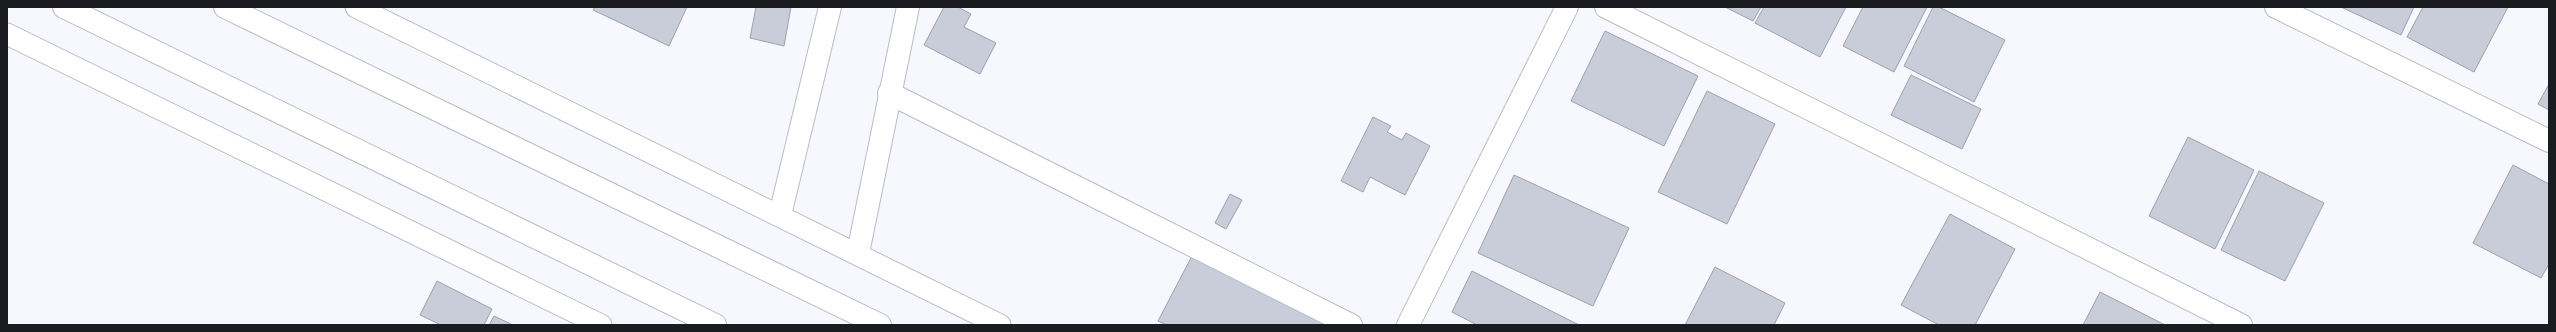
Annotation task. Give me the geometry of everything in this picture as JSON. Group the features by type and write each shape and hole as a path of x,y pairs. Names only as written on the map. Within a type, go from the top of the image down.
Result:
{"street":[{"path":"64,7 715,325"},
{"path":"225,7 880,325"},
{"path":"780,215 830,7"},
{"path":"858,253 889,93 908,7"},
{"path":"1408,325 1567,7"},
{"path":"1606,7 2241,325"},
{"path":"2276,7 2549,141"},
{"path":"889,93 1351,325"}],"lane":[{"path":"356,7 858,253 1000,325"},
{"path":"7,34 601,325"}],"building":[{"path":"595,7 687,7 669,46 593,10"},
{"path":"756,7 791,7 784,46 750,38"},
{"path":"944,7 958,7 971,14 964,27 996,43 980,74 924,45"},
{"path":"1725,7 1761,7 1753,21"},
{"path":"1764,7 1846,7 1820,57 1755,23"},
{"path":"1863,7 1927,7 1894,72 1843,46"},
{"path":"1933,7 1939,7 2005,40 1974,102 1904,66"},
{"path":"2341,7 2414,7 2401,35"},
{"path":"2423,7 2508,7 2474,72 2407,37"},
{"path":"1605,31 1698,76 1664,146 1571,101"},
{"path":"1911,75 1981,109 1962,149 1891,115"},
{"path":"2549,84 2549,110 2538,104"},
{"path":"1707,91 1775,124 1727,224 1658,192"},
{"path":"1373,117 1391,126 1387,132 1402,140 1406,133 1430,146 1405,195 1370,177 1363,192 1341,181"},
{"path":"2188,137 2254,170 2215,249 2149,216"},
{"path":"2513,165 2549,184 2549,264 2541,278 2473,243"},
{"path":"2259,171 2324,203 2285,281 2221,250"},
{"path":"1514,175 1629,228 1593,306 1478,253"},
{"path":"1230,194 1242,200 1226,229 1215,223"},
{"path":"1950,214 2015,249 1975,325 1939,325 1901,305"},
{"path":"1193,254 1329,325 1167,325 1158,321"},
{"path":"1715,267 1785,303 1774,325 1685,325"},
{"path":"1472,271 1579,325 1477,325 1452,312"},
{"path":"437,281 492,309 484,325 441,325 420,315"},
{"path":"2100,292 2165,325 2083,325"},
{"path":"494,316 513,325 489,325"}]}
